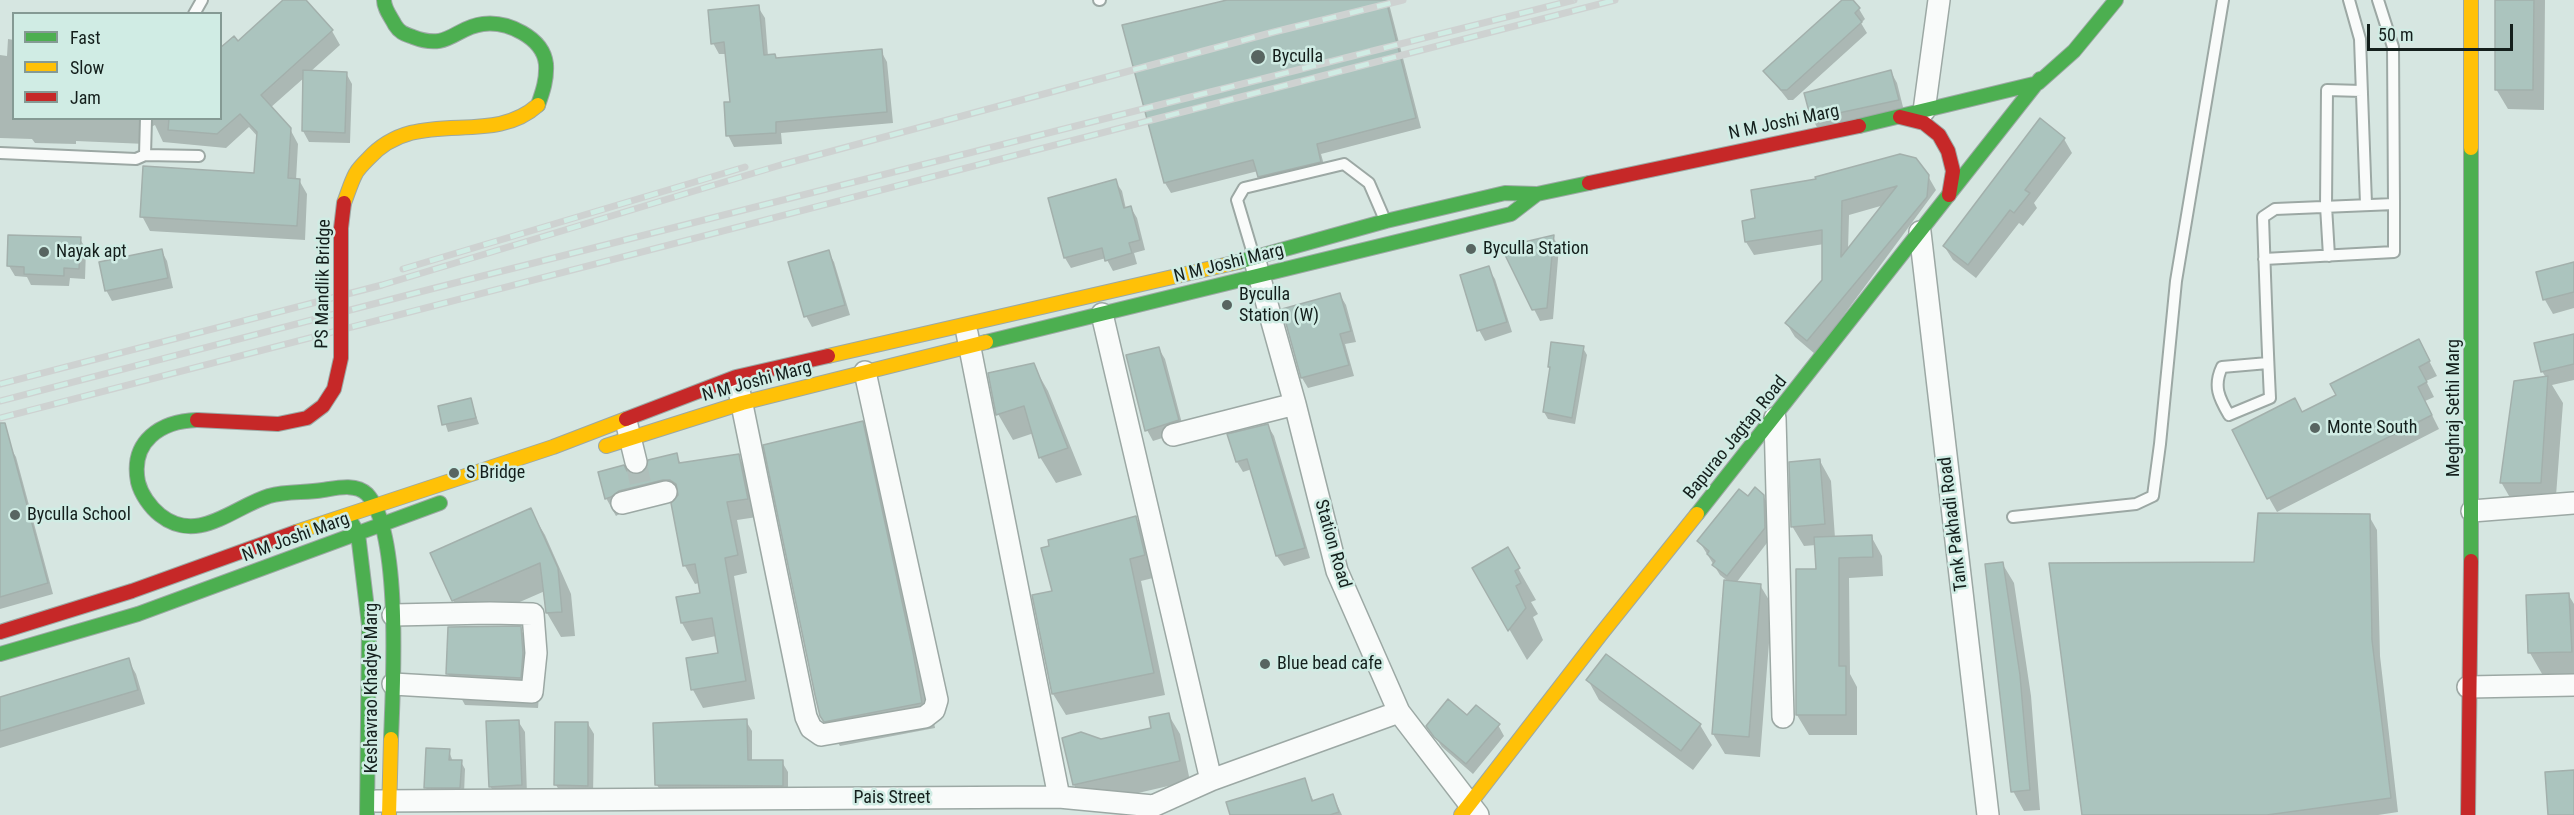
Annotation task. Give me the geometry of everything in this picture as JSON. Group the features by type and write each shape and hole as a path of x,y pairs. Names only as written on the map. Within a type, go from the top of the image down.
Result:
{"main road":[{"name":"PS Mandlik Bridge","path":"316,491 281,492 261,499 220,520 197,527 175,525 154,511 141,491 136,462 146,441 160,427 179,420 278,424 307,418 324,406 334,389 341,358 341,228 344,203 356,172 377,149 400,135 421,129 497,125 516,118 537,106 545,86 546,62 533,39 504,23 480,24 450,39 426,42 400,32 384,6 384,0"},
{"name":"N M Joshi Marg","path":"0,632 132,591 347,514 553,447 1102,314 1256,267 1386,221 1504,193 1537,194 1899,117 2038,82 2074,51 2116,0"},
{"name":"Meghraj Sethi Marg","path":"2468,815 2472,512 2471,0"},
{"path":"2038,82 2056,48"},
{"name":"Bapurao Jagtap Road","path":"1470,811 1601,634 1775,418 2038,82"},
{"path":"1899,117 1924,123 1939,135 1948,151 1953,171 1949,195"},
{"name":"N M Joshi Marg","path":"589,451 736,377 965,323 1256,267 1390,244 1511,214 1537,194"},
{"path":"819,359 825,382"},
{"path":"316,491 341,486 363,490 376,505"},
{"name":"Keshavrao Khadye Marg","path":"316,491 347,514 358,534 369,625 368,808"},
{"name":"N M Joshi Marg","path":"0,654 138,614 448,500"},
{"name":"Keshavrao Khadye Marg","path":"376,505 382,524 393,615 389,808"},
{"path":"132,591 138,614"},
{"path":"51,616 57,638"}],"street":[{"path":"1924,111 1939,0"},
{"name":"Tank Pakhadi Road","path":"1920,232 1988,815"},
{"name":"Station Road","path":"1256,267 1295,404 1337,571 1399,712 1470,811"},
{"path":"1102,314 1211,780"},
{"path":"965,323 1059,797"},
{"path":"736,377 806,717 811,728 821,735 925,717 934,710 937,700 865,372"},
{"path":"1173,435 1295,404"},
{"path":"1775,418 1784,717"},
{"path":"628,430 636,462"},
{"path":"622,503 643,494 666,492"},
{"path":"2472,512 2574,503"},
{"path":"393,615 533,614 536,653 532,692 393,684"},
{"path":"2468,687 2574,685"},
{"name":"Pais Street","path":"368,808 621,807 1059,797 1150,810 1211,780 1399,712"}],"lane":[{"path":"2013,517 2136,504 2152,496 2160,444 2176,281 2223,0"},
{"path":"2349,0 2360,39 2366,204"},
{"path":"2264,259 2394,252 2393,47 2378,0"},
{"path":"2329,256 2325,206 2327,90 2362,91"},
{"path":"145,155 146,120"},
{"path":"0,153 136,159 145,155 200,156"},
{"path":"1256,267 1237,200 1244,188 1344,164 1369,183 1386,221 1390,244"},
{"path":"2268,363 2222,367 2217,376 2218,396 2229,415 2270,398 2263,217 2275,208 2394,204"}],"building":[{"path":"283,0 306,0 333,30 261,95 291,128 288,178 300,179 297,226 140,217 143,166 254,173 257,132 240,114 217,134 168,130 169,120 222,120 222,46 234,36 238,41"},
{"path":"1227,0 1386,0 1416,118 1317,144 1321,162 1258,177 1253,160 1164,183 1122,25"},
{"path":"1842,0 1853,0 1860,8 1855,13 1862,22 1787,90 1781,90 1763,71"},
{"path":"2495,0 2534,0 2533,90 2495,90"},
{"path":"759,5 764,55 775,54 776,58 882,49 887,112 776,122 776,133 726,136 724,102 730,102 724,42 711,44 708,10"},
{"path":"303,70 347,72 345,133 302,131"},
{"path":"1891,70 1899,100 1811,119 1804,93"},
{"path":"2040,118 2065,138 2025,190 2030,193 2014,213 2010,210 1968,265 1943,246"},
{"path":"1900,154 1916,158 1929,175 1927,197 1807,341 1785,323 1822,280 1822,230 1745,242 1742,221 1755,218 1751,190 1816,179 1815,177","holes":["1897,186 1841,257 1842,201"]},
{"path":"1116,179 1124,208 1131,206 1140,240 1129,243 1132,253 1105,261 1102,248 1064,258 1048,198"},
{"name":"Nayak apt","path":"8,235 81,237 79,269 64,268 64,276 24,274 24,267 7,266"},
{"path":"1554,235 1547,308 1532,310 1504,253 1508,252 1507,246"},
{"path":"162,249 168,278 105,291 99,262"},
{"path":"829,250 845,305 804,317 788,262"},
{"path":"2574,262 2574,292 2543,300 2536,272"},
{"path":"1489,266 1507,322 1477,331 1460,275"},
{"path":"1340,293 1351,331 1340,334 1349,365 1301,378 1282,309"},
{"path":"2574,334 2574,364 2541,372 2534,343"},
{"path":"2419,339 2430,361 2419,367 2427,382 2418,387 2432,415 2267,499 2232,430 2295,398 2302,412 2336,395 2330,384"},
{"path":"1551,342 1584,346 1572,418 1543,412 1550,367 1548,367"},
{"path":"1159,347 1179,420 1145,431 1126,355"},
{"path":"1034,363 1068,448 1039,458 1024,406 996,415 988,373"},
{"path":"2548,376 2541,483 2500,483 2514,381"},
{"path":"471,398 476,418 442,425 438,406"},
{"path":"863,421 922,703 824,722 820,716 815,695 763,445"},
{"name":"Byculla School","path":"0,423 5,423 48,583 0,597"},
{"path":"1268,424 1305,548 1276,556 1247,459 1236,462 1227,434"},
{"path":"677,453 679,463 739,454 748,499 727,502 738,555 725,558 746,681 691,690 686,658 718,653 712,618 681,623 676,597 700,593 695,564 683,566 671,503 678,495 676,484 670,480 663,480 619,491 605,499 598,472 624,465 627,471 638,474 645,471 648,460"},
{"path":"1820,459 1825,524 1791,527 1789,462"},
{"path":"1755,487 1764,495 1765,528 1727,576 1712,565 1715,561 1707,554 1709,551 1697,541 1739,489 1748,496"},
{"path":"531,508 558,568 562,612 546,613 540,563 452,601 430,553"},
{"path":"2258,513 2370,514 2372,640 2391,798 2267,815 2082,815 2049,563 2254,562"},
{"path":"1136,516 1145,555 1130,559 1154,673 1052,694 1032,595 1052,591 1041,548 1049,546 1048,540"},
{"path":"1872,535 1873,557 1839,558 1839,666 1846,666 1846,715 1796,715 1796,569 1816,569 1814,537"},
{"path":"1508,547 1520,568 1515,571 1521,583 1516,586 1526,608 1508,631 1472,568"},
{"path":"2003,562 2020,675 2030,790 2011,792 1985,564"},
{"path":"1724,580 1761,584 1749,737 1712,734"},
{"path":"2569,593 2572,652 2528,653 2526,595"},
{"path":"521,626 523,653 521,678 446,674 448,627"},
{"path":"1606,654 1701,724 1681,751 1586,680"},
{"path":"129,658 138,690 0,731 0,697"},
{"path":"1448,699 1467,715 1476,705 1500,724 1466,764 1434,737 1426,726"},
{"path":"1169,713 1180,761 1073,785 1062,738 1081,732 1101,739 1151,728 1149,717"},
{"path":"747,719 748,760 783,760 783,786 655,785 653,723"},
{"path":"519,720 522,785 489,787 486,721"},
{"path":"555,722 588,722 588,786 554,785"},
{"path":"426,748 450,749 449,760 462,760 460,788 424,788"},
{"path":"2574,770 2574,815 2548,815 2545,772"},
{"path":"1305,778 1312,801 1333,794 1339,812 1330,815 1230,815 1226,802"}],"tunnel":[{"path":"636,462 642,491"}],"railway":[{"path":"0,384 382,285 784,164 1274,32 1403,0"},
{"path":"0,401 431,289 1574,0"},
{"path":"0,418 1615,0"},
{"path":"403,269 745,167"}],"traffic: fast":[{"path":"384,0 386,10 399,30 425,41 444,40 473,26 483,24 513,28 531,39 543,54 546,64 545,80 538,105"},
{"path":"1859,126 2038,83 2074,51 2116,0"},
{"path":"1697,514 2040,79"},
{"path":"2471,148 2471,561"},
{"path":"1238,262 1386,221 1505,193 1537,194 1589,183"},
{"path":"986,342 1511,214 1537,194"},
{"path":"197,420 171,424 160,429 151,436 139,455 137,468 141,491 156,512 174,523 188,526 202,525 256,501 282,493 346,487 357,488 367,494 378,513 386,541 391,574 394,648 391,739"},
{"path":"0,654 138,614 440,503"},
{"path":"350,520 358,534 369,625 367,815"}],"traffic: slow":[{"path":"2471,0 2471,148"},
{"path":"344,203 357,171 388,143 409,134 431,129 498,124 519,118 538,105"},
{"path":"828,356 1238,262"},
{"path":"606,446 742,403 986,342"},
{"path":"296,532 553,447 626,419"},
{"path":"1461,815 1697,514"},
{"path":"389,815 391,739"}],"traffic: jam":[{"path":"1900,117 1924,123 1939,135 1948,151 1953,171 1949,195"},
{"path":"1589,183 1859,126"},
{"path":"197,420 278,424 307,418 323,406 334,389 341,358 341,228 344,203"},
{"path":"626,419 736,377 828,356"},
{"path":"0,632 132,591 296,532"},
{"path":"2468,815 2471,561"}],"place":[{"name":"Byculla","path":"1258,57"},
{"name":"Byculla Station","path":"1471,249"},
{"name":"Nayak apt","path":"44,252"},
{"name":"Byculla Station (W)","path":"1227,305"},
{"name":"Monte South","path":"2315,428"},
{"name":"S Bridge","path":"454,473"},
{"name":"Byculla School","path":"15,515"},
{"name":"Blue bead cafe","path":"1265,664"}]}
